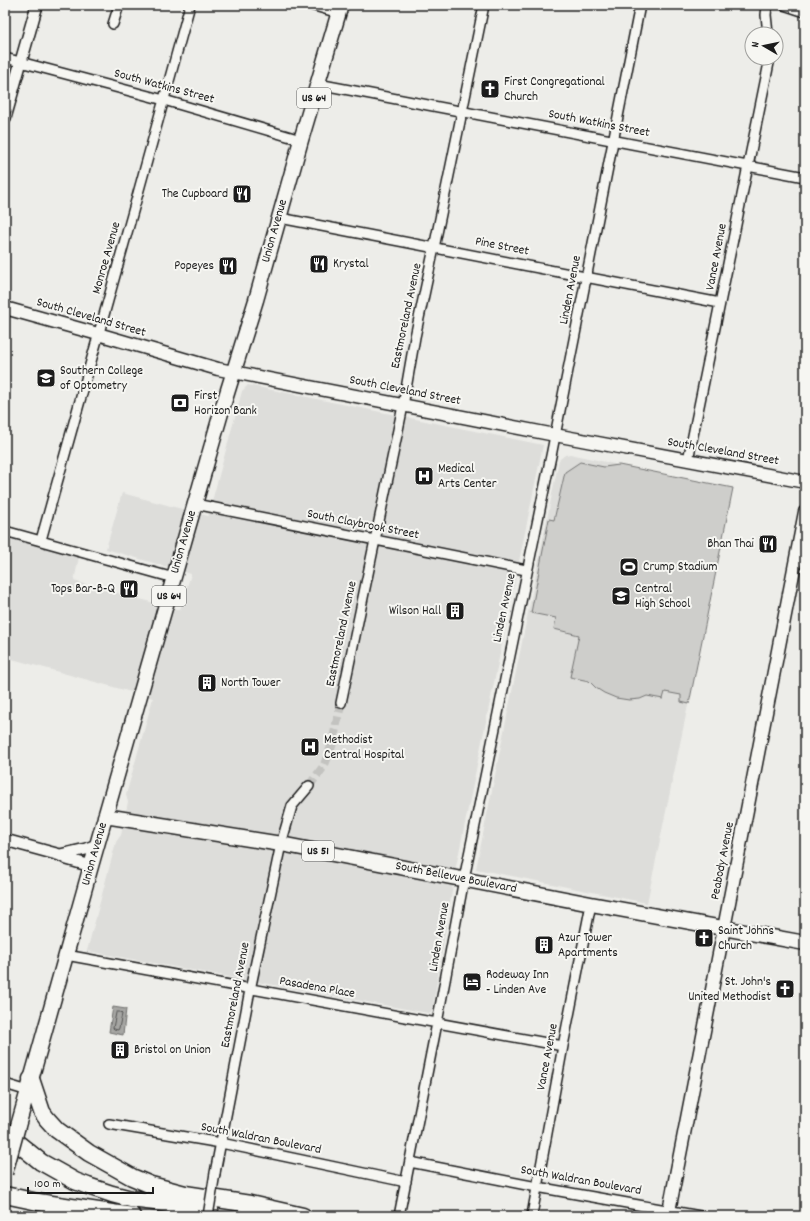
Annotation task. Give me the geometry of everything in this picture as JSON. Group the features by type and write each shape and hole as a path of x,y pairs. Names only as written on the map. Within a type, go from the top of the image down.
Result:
{"highway":[{"path":"30,1085 42,1112 57,1130 94,1156 132,1177 158,1187 185,1194 250,1204 303,1216"},
{"path":"12,1130 41,1162 75,1180 112,1194 131,1199 270,1216"},
{"path":"5,1195 38,1202 132,1216"}],"main road":[{"name":"Union Avenue","path":"5,1173 12,1130 30,1085 195,504 340,9"},
{"name":"South Cleveland Street","path":"5,308 233,373 555,436 805,482"},
{"name":"Peabody Avenue","path":"669,1213 805,512"},
{"name":"South Bellevue Boulevard","path":"106,816 281,844 591,904 805,943"}],"street":[{"path":"5,118 37,5"},
{"path":"113,24 119,5"},
{"name":"Monroe Avenue","path":"41,540 190,5"},
{"path":"311,5 340,9"},
{"name":"Eastmoreland Avenue","path":"341,703 484,5"},
{"name":"Linden Avenue","path":"399,1216 464,879 526,570 555,436 640,5"},
{"path":"767,5 767,26"},
{"path":"784,5 805,12"},
{"name":"South Watkins Street","path":"5,58 164,100 301,140"},
{"name":"Vance Avenue","path":"688,460 768,66"},
{"name":"South Watkins Street","path":"318,84 805,176"},
{"name":"Pine Street","path":"280,218 587,276 720,303"},
{"name":"South Claybrook Street","path":"195,504 526,570"},
{"path":"5,531 174,578"},
{"name":"Eastmoreland Avenue","path":"208,1216 250,990 281,844 292,806 309,786"},
{"path":"5,840 60,855 67,859 91,866"},
{"path":"60,855 97,845"},
{"name":"Vance Avenue","path":"532,1215 591,904"},
{"name":"Pasadena Place","path":"66,955 250,990 563,1046"},
{"path":"5,1084 30,1085"},
{"name":"South Waldran Boulevard","path":"109,1124 221,1142 406,1182"},
{"name":"South Waldran Boulevard","path":"410,1162 669,1213 700,1216"}],"shaded area":[{"name":"Methodist Central Hospital","path":"248,385 543,445 456,867 432,1012 428,1013 87,951 116,842 121,835 128,802 126,795 153,698 5,657 5,537 79,557 74,581 180,610 191,574 106,549 122,493 208,516 242,391"},
{"name":"Central High School","path":"570,454 733,488 647,903 476,869 559,460 565,455"},
{"name":"Crump Stadium","path":"580,462 604,467 619,465 733,488 689,704 681,702 681,695 665,692 663,699 647,696 640,699 629,700 616,698 596,688 589,681 570,677 579,635 554,629 556,618 531,613 549,519 554,520 565,472"}],"water":[{"path":"113,1007 126,1009 123,1035 109,1032"}],"tunnel":[{"path":"309,786 324,766 332,745 341,703"}],"tram line":[{"path":"5,131 11,111"}],"place":[{"name":"First Congregational Church","path":"490,89"},
{"name":"The Cupboard","path":"242,194"},
{"name":"Krystal","path":"319,264"},
{"name":"Popeyes","path":"228,266"},
{"name":"Southern College of Optometry","path":"46,378"},
{"name":"First Horizon Bank","path":"180,403"},
{"name":"Medical Arts Center","path":"424,476"},
{"name":"Bhan Thai","path":"768,544"},
{"name":"Crump Stadium","path":"629,567"},
{"name":"Tops Bar-B-Q","path":"129,589"},
{"name":"Central High School","path":"621,596"},
{"name":"Wilson Hall","path":"455,611"},
{"name":"North Tower","path":"207,683"},
{"name":"Methodist Central Hospital","path":"310,747"},
{"name":"Saint Johns Church","path":"704,938"},
{"name":"Azur Tower Apartments","path":"544,945"},
{"name":"Rodeway Inn - Linden Ave","path":"472,982"},
{"name":"St. John's United Methodist","path":"785,989"},
{"name":"Bristol on Union","path":"120,1050"}]}
